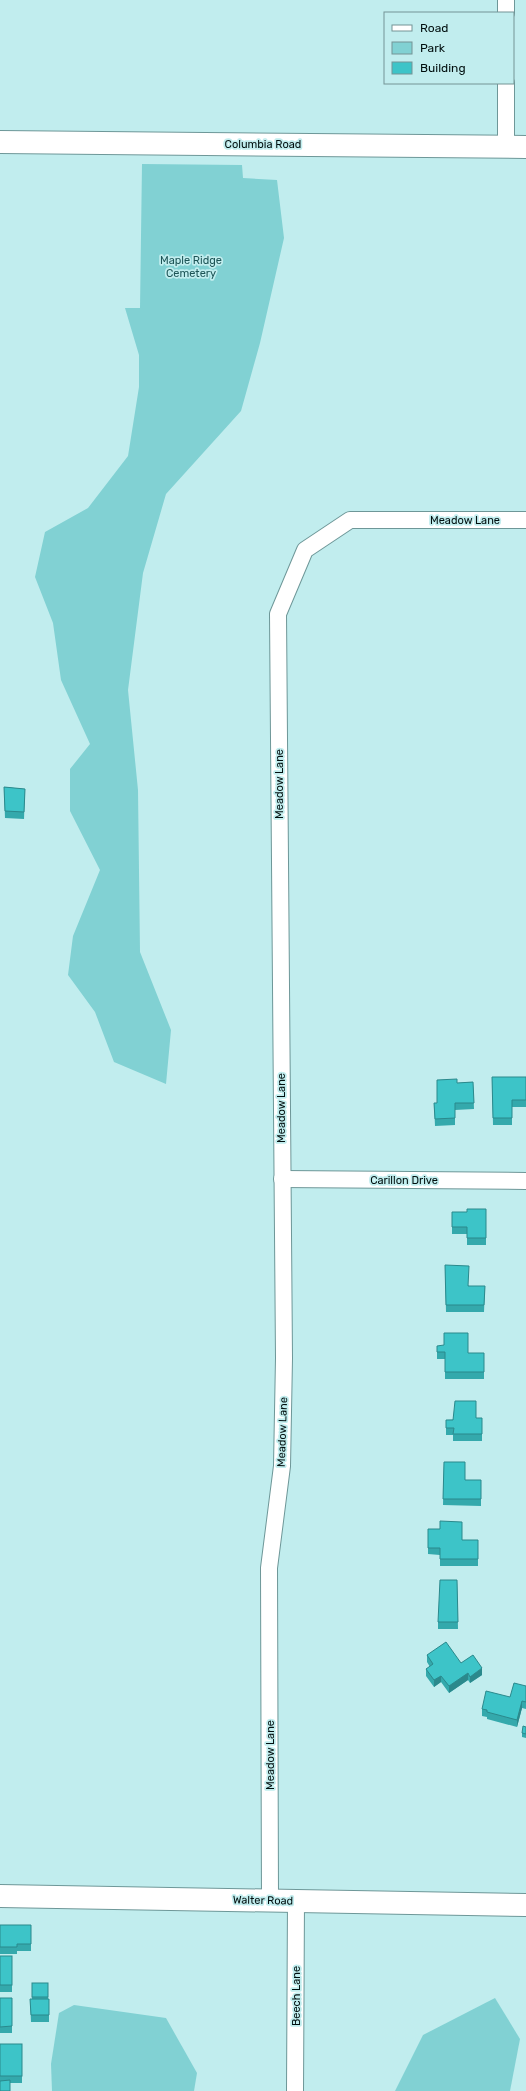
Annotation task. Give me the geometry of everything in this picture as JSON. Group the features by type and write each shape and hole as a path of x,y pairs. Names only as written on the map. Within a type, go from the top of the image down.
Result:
{"street":[{"path":"506,0 506,12"},
{"path":"506,84 516,147"},
{"name":"Columbia Road","path":"0,142 516,147"},
{"name":"Meadow Lane","path":"270,1900 269,1568 282,1466 284,1358 278,614 305,550 350,520 526,520"},
{"name":"Carillon Drive","path":"282,1179 526,1181"},
{"name":"Walter Road","path":"0,1896 526,1905"},
{"name":"Beech Lane","path":"295,2091 296,1900"}],"green space":[{"name":"Maple Ridge Cemetery","path":"142,164 242,165 243,178 277,180 284,238 260,343 241,411 166,494 143,573 128,690 138,790 140,952 171,1030 166,1084 114,1062 95,1012 68,975 73,936 100,870 70,811 70,769 90,744 61,680 53,623 35,577 45,532 88,508 128,456 139,387 139,355 125,308 140,308"},
{"path":"495,1998 520,2039 510,2091 395,2091 423,2035"},
{"path":"74,2005 166,2018 197,2073 194,2091 52,2091 51,2064 59,2013"}],"building":[{"path":"4,787 25,789 24,812 5,811"},
{"path":"492,1077 526,1077 526,1100 512,1100 512,1118 493,1118"},
{"path":"457,1079 457,1083 473,1082 474,1103 455,1103 455,1118 435,1119 434,1103 437,1103 437,1080"},
{"path":"467,1209 486,1209 486,1238 467,1238 467,1227 452,1227 452,1212 467,1212"},
{"path":"445,1265 469,1266 468,1286 485,1286 484,1305 446,1305"},
{"path":"444,1333 468,1333 468,1353 484,1353 484,1372 445,1372 445,1352 437,1352 437,1346 444,1345"},
{"path":"455,1401 476,1401 476,1418 482,1418 482,1434 453,1434 454,1428 446,1428 446,1420 453,1420"},
{"path":"444,1462 465,1462 465,1480 481,1480 481,1499 443,1499"},
{"path":"440,1521 462,1522 462,1540 478,1540 478,1559 440,1559 440,1548 428,1548 428,1529 440,1529"},
{"path":"440,1580 457,1580 458,1622 438,1622"},
{"path":"446,1642 461,1663 473,1655 482,1668 470,1677 468,1673 449,1686 441,1676 434,1680 426,1669 433,1664 427,1655"},
{"path":"514,1683 526,1686 526,1702 522,1701 517,1720 487,1712 487,1710 482,1709 486,1691 510,1697"},
{"path":"523,1726 526,1727 526,1734 522,1733"},
{"path":"0,1925 31,1925 31,1944 17,1944 17,1947 0,1947"},
{"path":"0,1956 12,1956 12,1985 0,1985"},
{"path":"32,1983 48,1983 48,1997 32,1997"},
{"path":"0,1998 12,1998 12,2026 0,2027"},
{"path":"30,1999 49,1999 49,2015 31,2015"},
{"path":"0,2044 22,2044 22,2076 0,2076"},
{"path":"10,2080 10,2091 0,2091 0,2081"}]}
